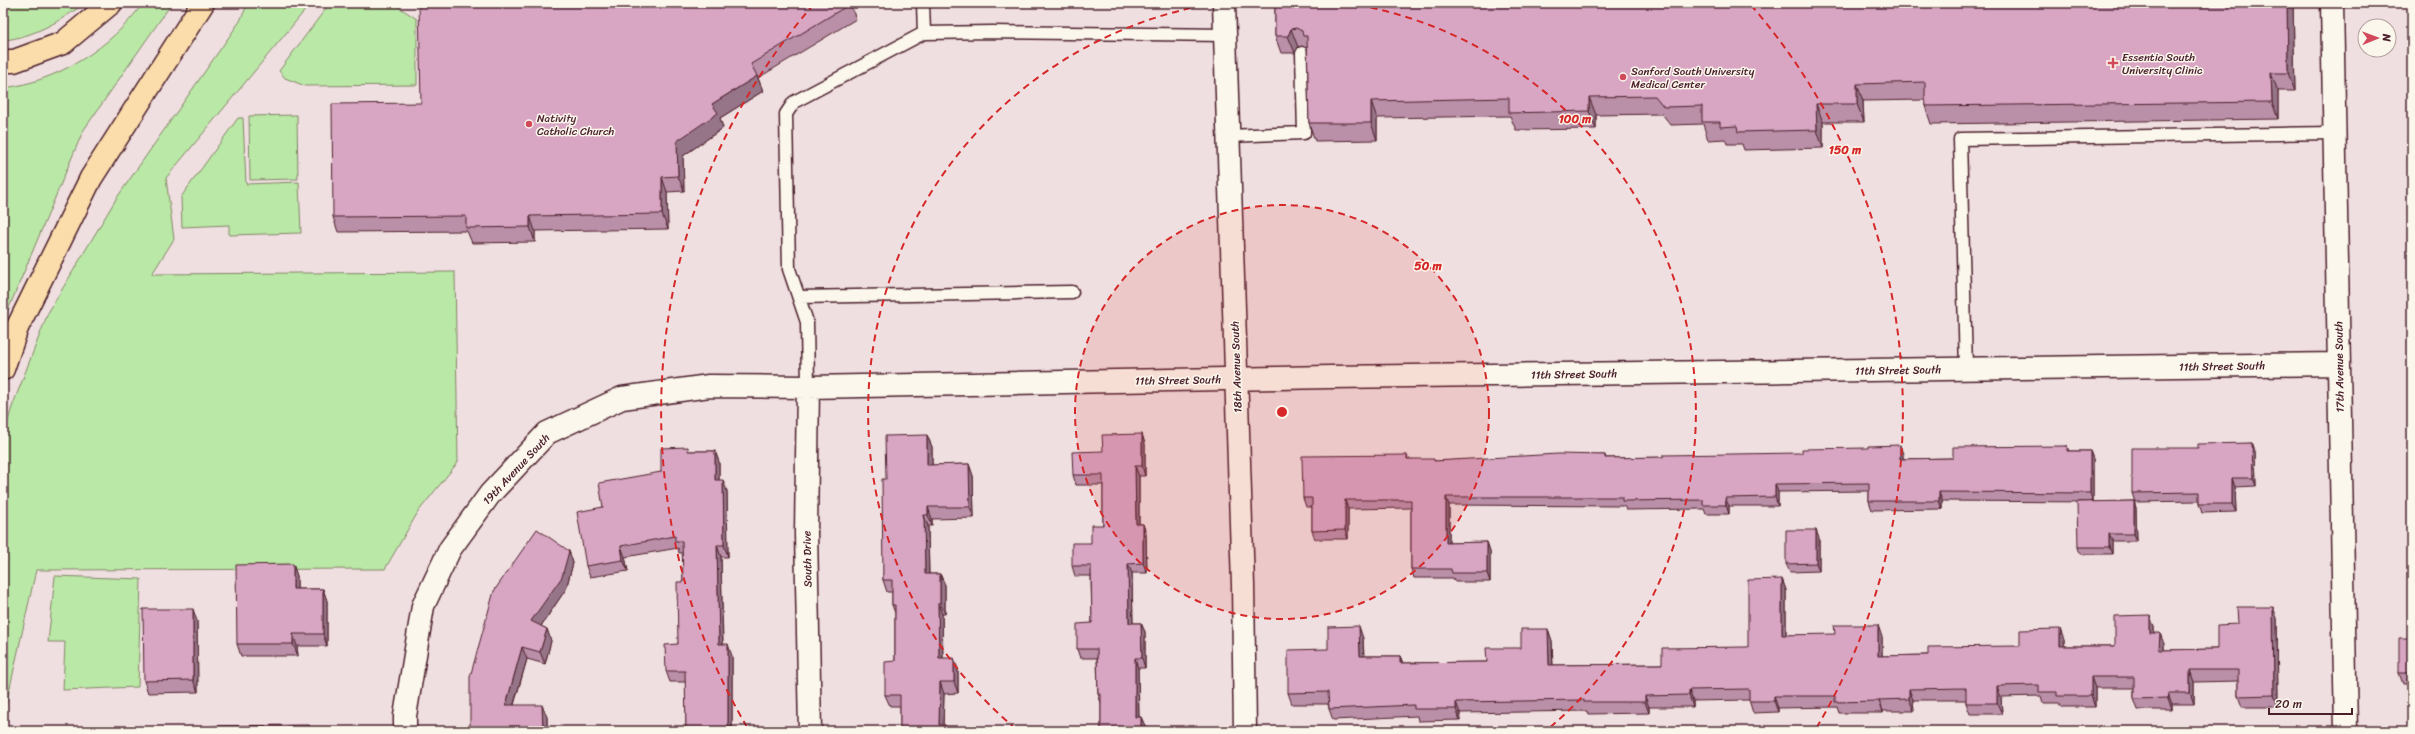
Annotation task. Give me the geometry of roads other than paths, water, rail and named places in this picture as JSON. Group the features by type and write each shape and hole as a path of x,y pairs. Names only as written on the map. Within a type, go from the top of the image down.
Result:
{"highway":[{"path":"3,61 14,61 63,43 111,3"},
{"path":"3,369 17,328 91,178 203,3"}],"street":[{"name":"18th Avenue South","path":"1224,3 1245,731"},
{"name":"17th Avenue South","path":"2332,3 2346,731"},
{"name":"11th Street South","path":"808,387 1236,378 2339,364"},
{"name":"19th Avenue South","path":"405,731 405,716 423,606 450,549 490,494 547,433 622,398 708,386 808,387"},
{"name":"South Drive","path":"808,387 806,533 810,731"}],"lane":[{"path":"923,3 924,33"},
{"path":"808,387 807,322 789,269 786,114 789,107 794,102 924,33 993,32 1225,35"},
{"path":"1229,136 1304,133 1302,53"},
{"path":"1966,369 1960,139 2335,133"},
{"path":"799,297 1072,292"}],"place":[{"name":"Essentia South University Clinic","path":"2113,63"},
{"name":"Sanford South University Medical Center","path":"1623,77"},
{"name":"Nativity Catholic Church","path":"529,124"}]}
